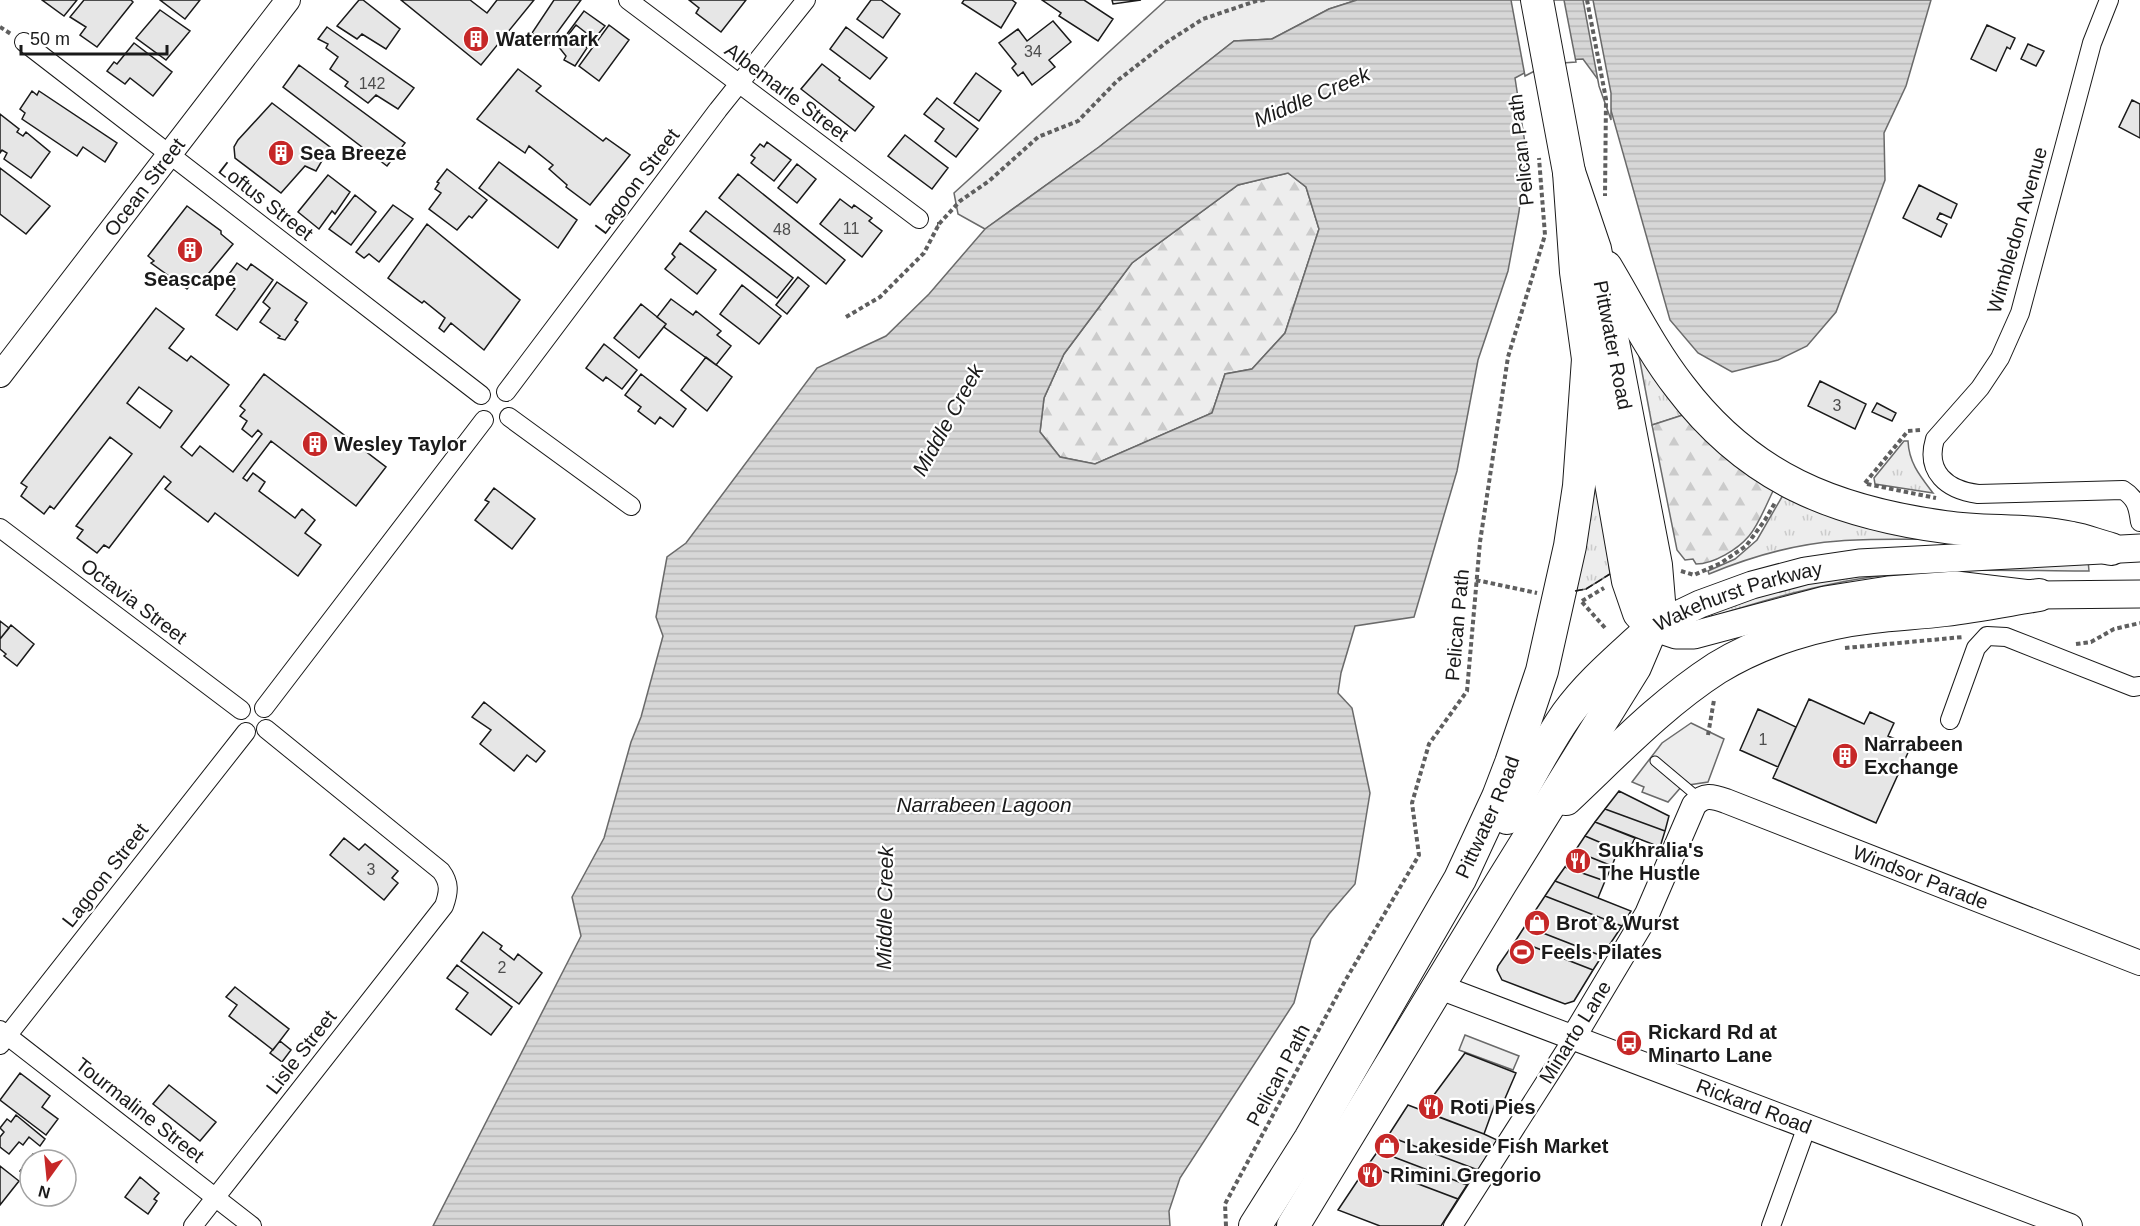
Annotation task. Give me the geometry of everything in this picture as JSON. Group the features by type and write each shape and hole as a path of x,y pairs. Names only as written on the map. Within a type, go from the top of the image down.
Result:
{"highway":[{"name":"Pittwater Road","path":"1537,0 1569,172 1576,273 1588,359 1629,588 1639,613 1652,627"},
{"name":"Pittwater Road","path":"1293,1226 1437,986 1635,667 1652,627 1659,601 1656,565 1595,249 1569,172"},
{"path":"1595,249 1679,387 1709,423 1734,446 1786,481 1832,501 1909,522 1956,529 2025,532 2072,538 2126,549"},
{"name":"Pittwater Road","path":"1266,1222 1310,1139 1460,879 1498,797 1523,731 1542,671 1565,570 1579,486 1588,359"},
{"path":"1538,825 1659,712 1718,668 1760,646 1800,631 1840,622 1944,610 2039,595"},
{"path":"1460,879 1498,836 1568,713 1593,682 1652,627"}],"main road":[{"name":"Wakehurst Parkway","path":"1652,627 1700,604 1752,585 1805,571 1860,563 2126,549"},
{"name":"Wakehurst Parkway","path":"1652,627 1676,635 1694,636 1825,600 1888,590 1956,585 2039,595 2140,594"}],"street":[{"name":"Ocean Street","path":"0,375 288,0"},
{"name":"Albemarle Street","path":"628,0 919,219"},
{"name":"Lagoon Street","path":"506,392 806,0"},
{"name":"Wimbledon Avenue","path":"2109,0 2092,43 2020,313 1995,366 1980,388 1935,439 1932,460 1937,472 1954,489 1978,494 2123,490 2132,495 2138,505 2140,522"},
{"name":"Loftus Street","path":"24,42 481,395"},
{"path":"493,388 506,392 513,404 513,411 509,417 497,424 484,420 477,408 481,395 493,388"},
{"path":"509,417 632,506"},
{"path":"264,708 484,420"},
{"name":"Octavia Street","path":"0,528 241,710"},
{"path":"1950,720 1976,648 1987,636 2006,637 2133,687 2140,686"},
{"path":"253,703 264,708 269,719 266,729 260,733 246,732 239,724 238,718 241,710 253,703"},
{"name":"Lisle Street","path":"193,1226 444,906 448,885 441,871 266,729"},
{"name":"Lagoon Street","path":"2,1037 246,732"},
{"name":"Windsor Parade","path":"1700,799 1706,796 1726,801 2140,963"},
{"name":"Minarto Lane","path":"1453,1226 1573,1038 1647,914 1694,805 1700,799"},
{"name":"Rickard Road","path":"1437,986 2070,1226"},
{"name":"Tourmaline Street","path":"2,1037 252,1226"},
{"path":"1771,1226 1807,1126"}],"lane":[{"path":"1655,761 1700,799"}],"path":[{"path":"846,317 880,297 924,253 939,224 960,201 989,181 1038,137 1078,121 1117,81 1167,42 1203,19 1256,1 1266,0"},
{"path":"1587,0 1606,99 1605,203"},
{"name":"Pelican Path","path":"1226,1226 1225,1204 1345,981 1419,855 1412,803 1429,744 1467,691 1480,542 1508,357 1545,235 1538,147"},
{"path":"919,219 939,224"},
{"path":"1865,483 1908,431 1944,429"},
{"path":"1855,481 1944,499"},
{"path":"1680,571 1694,575 1721,563 1746,546 1765,520 1781,491"},
{"path":"1582,602 1606,629"},
{"path":"2067,642 2077,644 2091,642 2114,629 2140,623"},
{"path":"1841,649 1965,637"},
{"path":"1708,735 1716,691"}],"green space":[{"path":"1288,173 1306,187 1319,229 1285,333 1252,369 1225,374 1212,413 1095,464 1060,457 1040,432 1044,398 1064,354 1132,263 1238,185"},
{"path":"1639,356 1689,413 1652,425"},
{"path":"1689,413 1776,485 1757,525 1744,541 1718,559 1696,564 1693,559 1685,560 1677,550 1652,425"},
{"path":"1904,441 1908,441 1913,463 1933,493 1875,484 1874,478"},
{"path":"1594,444 1610,574 1586,589 1575,591"},
{"path":"1783,495 1941,539 1852,540 1806,545 1740,562 1709,574 1708,571 1735,559 1757,540"},
{"path":"2088,560 2089,571 1950,571 1904,573 1855,579 1807,589 1712,617 1711,610 1817,577"}],"shaded area":[{"path":"1166,0 1357,0 1329,9 1272,39 1234,41 1099,147 985,229 958,214 954,193"},
{"path":"1691,723 1724,739 1708,782 1682,786 1668,802 1642,792 1644,787 1632,782 1662,743"},
{"path":"1465,1035 1519,1056 1513,1070 1459,1050"}],"water":[{"name":"Narrabeen Lagoon","path":"1357,0 1931,0 1906,86 1884,133 1885,180 1836,312 1807,346 1778,360 1732,372 1698,353 1670,320 1605,89 1583,59 1547,61 1515,78 1526,150 1519,212 1508,271 1478,360 1457,471 1414,617 1355,626 1341,673 1338,693 1352,708 1370,793 1355,884 1311,939 1294,1003 1180,1178 1169,1211 1170,1226 433,1226 581,936 572,897 604,838 631,742 641,717 663,636 656,617 667,557 686,543 817,368 886,336 929,294 985,229 1099,147 1234,41 1272,39 1329,9","holes":["1288,173 1306,187 1319,229 1285,333 1252,369 1225,374 1212,413 1095,464 1060,457 1040,432 1044,398 1064,354 1132,263 1238,185"]}],"pier":[{"path":"1511,0 1564,0 1576,62 1548,64 1525,76"},
{"path":"1583,0 1593,0 1611,93 1611,120 1599,86"}],"building":[{"path":"42,0 77,0 64,16"},
{"path":"84,0 131,0 133,2 97,47 80,35 86,27 70,17"},
{"path":"160,0 200,0 185,19"},
{"path":"359,0 363,0 400,29 386,49 362,34 357,39 337,26"},
{"name":"Watermark","path":"401,0 470,0 487,13 497,0 534,0 481,65"},
{"path":"554,0 581,0 548,45 532,33"},
{"path":"689,0 746,0 721,32 696,13 699,8"},
{"path":"871,0 881,0 900,14 883,38 857,19"},
{"path":"964,0 1012,0 1016,3 1001,28 962,3"},
{"path":"1042,0 1084,0 1113,19 1098,41 1059,16 1061,13"},
{"path":"1112,0 1141,0 1113,4"},
{"path":"160,10 190,31 166,60 136,38"},
{"path":"584,11 605,26 594,39 576,25 569,34 587,48 575,66 564,60 566,56 558,46"},
{"path":"1053,21 1071,42 1049,60 1055,67 1032,85 1023,72 1018,76 1012,68 1016,64 999,43 1018,29 1027,41"},
{"path":"609,25 629,40 599,81 579,66"},
{"path":"1987,25 2015,38 2010,49 2007,47 1996,71 1971,59"},
{"path":"327,27 414,88 398,109 376,95 368,103 345,86 348,82 330,69 338,57 326,48 328,44 318,39"},
{"path":"846,27 887,58 870,79 830,49"},
{"path":"134,43 172,72 153,96 130,78 125,84 107,71 114,62 117,64"},
{"path":"2028,44 2044,51 2036,66 2021,59"},
{"path":"822,64 874,107 855,131 801,89"},
{"path":"299,65 405,143 387,166 283,87"},
{"path":"518,69 541,86 536,91 603,141 606,138 630,155 590,205 566,187 567,185 549,169 553,165 529,146 525,153 477,119"},
{"path":"976,73 1001,91 979,121 954,103"},
{"path":"32,91 37,95 39,91 117,143 105,162 83,147 77,156 22,119 25,113 20,109"},
{"path":"937,98 978,129 956,157 935,141 944,129 924,114"},
{"path":"2132,100 2140,104 2140,138 2119,127"},
{"name":"Sea Breeze","path":"272,103 330,147 316,171 305,166 281,193 235,158 234,147 238,140"},
{"path":"0,114 19,129 17,132 23,136 26,132 50,152 31,178 4,159 7,153 2,150 0,153"},
{"path":"905,135 948,168 932,189 888,156"},
{"path":"767,142 791,160 774,181 751,163 755,158 751,155 760,144 764,147"},
{"path":"499,162 577,220 558,248 479,188"},
{"path":"797,164 816,179 797,203 778,188"},
{"path":"0,168 50,206 26,234 0,214"},
{"path":"447,169 487,200 472,218 469,216 457,230 429,209 441,193 435,189 439,183 437,182"},
{"path":"738,174 845,260 826,284 719,198"},
{"path":"328,175 350,192 335,214 332,211 319,229 298,212"},
{"path":"1919,185 1957,204 1951,218 1940,213 1937,219 1947,224 1941,237 1903,218"},
{"path":"355,195 376,212 351,245 329,229"},
{"path":"840,199 852,208 854,205 872,218 869,221 882,231 862,257 820,224"},
{"path":"393,205 413,219 379,262 369,254 364,258 356,252"},
{"name":"Seascape","path":"187,206 221,231 221,234 233,244 204,279 197,276 187,289 151,263 154,261 148,256"},
{"path":"706,211 793,278 777,298 690,231"},
{"path":"427,224 520,300 484,350 451,323 444,332 439,328 445,318 424,301 422,303 388,278"},
{"path":"680,243 716,270 697,294 665,269 675,257 672,254"},
{"path":"237,263 247,270 251,264 273,280 237,330 216,315 235,289 224,281"},
{"path":"798,277 809,286 787,314 776,305"},
{"path":"277,282 307,303 295,320 298,322 285,340 278,338 280,336 260,322 270,308 263,302"},
{"path":"742,285 781,316 759,344 720,314"},
{"path":"671,299 693,315 696,311 721,331 717,335 731,346 716,365 664,327 666,324 657,317"},
{"path":"641,304 666,324 639,358 614,338"},
{"name":"Wesley Taylor","path":"156,308 184,329 169,348 187,361 191,356 229,385 181,447 192,456 200,446 233,472 262,434 258,430 252,437 242,429 247,421 240,416 245,410 240,406 264,374 386,467 356,506 271,441 243,478 247,481 253,473 265,482 259,491 295,518 302,509 315,520 305,533 321,545 298,576 215,513 208,522 165,489 171,482 164,476 109,548 104,545 97,553 77,538 83,530 76,526 132,454 110,437 54,509 50,506 44,514 21,496 27,487 21,483","holes":["139,387 172,411 160,428 127,403"]},
{"path":"604,344 637,370 622,389 606,377 603,381 586,368"},
{"path":"706,357 732,377 707,411 681,390"},
{"path":"641,374 686,409 673,427 660,417 655,424 638,411 641,407 625,395"},
{"path":"1820,381 1866,404 1855,429 1808,406"},
{"path":"1877,403 1896,413 1892,421 1872,412"},
{"path":"494,488 535,519 512,549 475,520 489,502 485,500"},
{"path":"0,621 9,628 0,639"},
{"path":"11,625 34,644 17,666 4,656 6,654 0,649 0,639"},
{"name":"Narrabeen Exchange","path":"1809,699 1864,724 1870,712 1894,723 1888,736 1911,746 1876,823 1773,778"},
{"path":"484,702 545,751 536,762 527,755 514,771 480,744 491,730 472,717"},
{"path":"1758,709 1796,727 1778,767 1740,750"},
{"path":"1619,791 1669,816 1665,831 1605,809"},
{"path":"1605,809 1665,831 1660,847 1595,822"},
{"path":"1595,822 1635,838 1630,848 1620,845 1618,850 1585,836"},
{"path":"1585,836 1618,850 1612,866 1575,851"},
{"path":"344,838 359,850 365,844 398,871 392,878 398,883 384,900 330,855"},
{"path":"1575,851 1612,866 1605,881 1565,867"},
{"path":"1565,867 1605,881 1598,898 1555,881"},
{"path":"1555,881 1631,911 1622,926 1545,896"},
{"path":"1545,896 1622,926 1602,956 1525,926"},
{"path":"1525,926 1602,956 1593,970 1516,940"},
{"path":"483,932 502,946 500,949 514,960 518,954 542,973 519,1004 461,961"},
{"path":"1516,940 1593,970 1574,1001 1565,1004 1502,980 1497,970 1498,966"},
{"path":"457,965 512,1007 491,1035 456,1009 468,993 447,978"},
{"path":"235,987 289,1029 273,1050 229,1016 237,1005 226,997"},
{"path":"280,1041 291,1050 282,1062 270,1053"},
{"path":"1465,1053 1516,1073 1503,1103 1496,1101 1484,1134 1422,1111"},
{"path":"20,1073 50,1096 42,1107 58,1119 46,1135 0,1100"},
{"path":"169,1085 216,1122 200,1141 153,1104"},
{"path":"1408,1105 1497,1140 1478,1170 1388,1136"},
{"path":"16,1115 45,1139 40,1146 29,1137 23,1145 19,1142 9,1154 0,1147 0,1137 4,1132 0,1128 7,1119 11,1122"},
{"path":"1388,1136 1478,1170 1467,1185 1378,1151"},
{"path":"1378,1151 1467,1185 1458,1199 1368,1165"},
{"path":"1368,1165 1458,1199 1441,1226 1380,1226 1338,1210"},
{"path":"0,1166 18,1182 0,1205"},
{"path":"140,1177 159,1193 154,1199 157,1201 148,1214 125,1197"}],"fence":[{"path":"1575,591 1586,589 1610,574"}],"place":[{"name":"Watermark","path":"476,39"},
{"name":"Sea Breeze","path":"281,153"},
{"name":"Seascape","path":"190,250"},
{"name":"Wesley Taylor","path":"315,444"},
{"name":"Narrabeen Exchange","path":"1845,756"},
{"name":"Sukhralia's The Hustle","path":"1578,861"},
{"name":"Brot & Wurst","path":"1537,923"},
{"name":"Feels Pilates","path":"1522,952"},
{"name":"Rickard Rd at Minarto Lane","path":"1629,1043"},
{"name":"Roti Pies","path":"1431,1107"},
{"name":"Lakeside Fish Market","path":"1387,1146"},
{"name":"Rimini Gregorio","path":"1370,1175"}],"water label":[{"name":"Middle Creek","path":"1312,97"},
{"name":"Middle Creek","path":"948,420"},
{"name":"Middle Creek","path":"885,908"}]}
